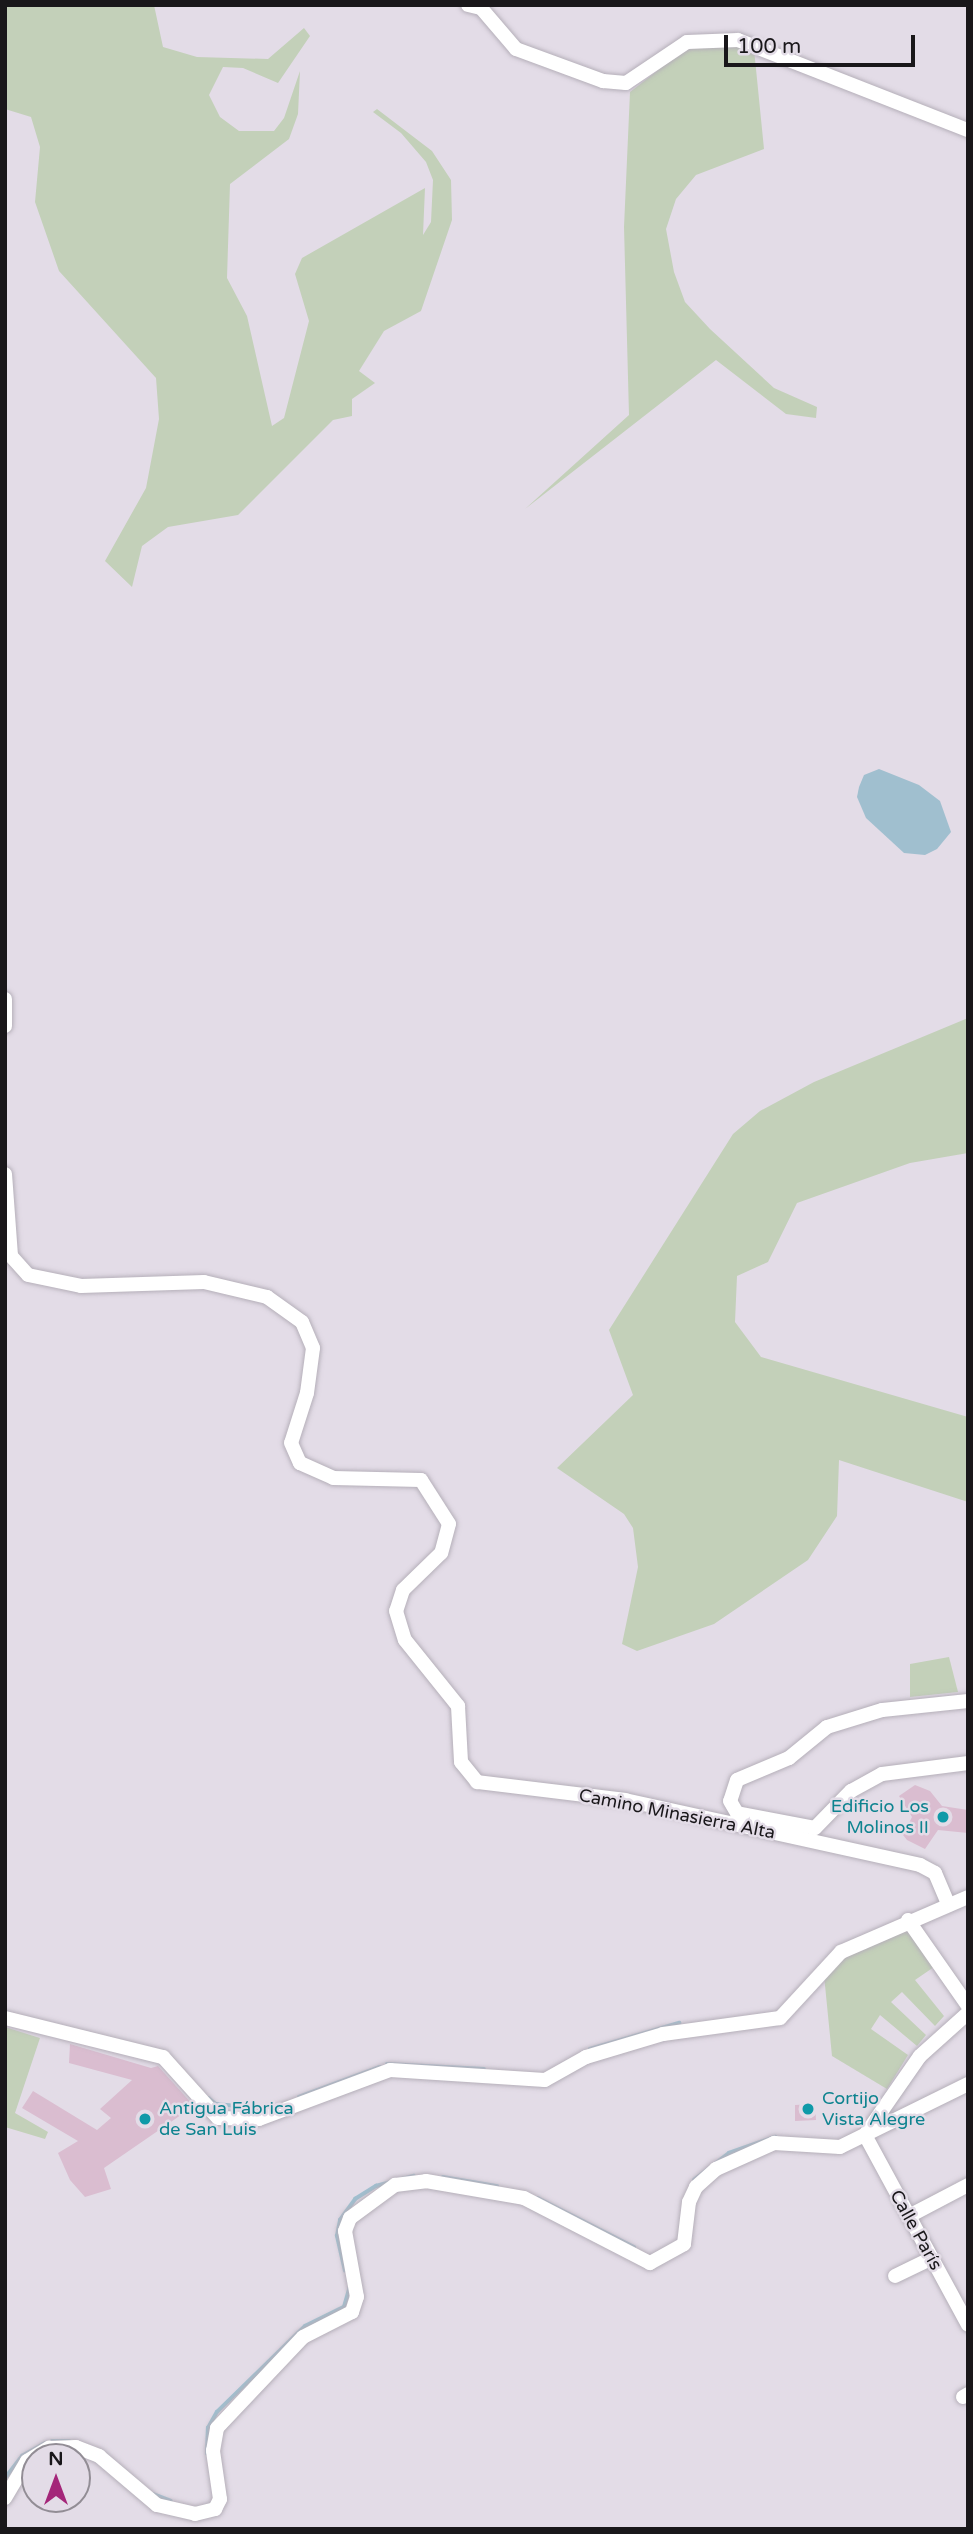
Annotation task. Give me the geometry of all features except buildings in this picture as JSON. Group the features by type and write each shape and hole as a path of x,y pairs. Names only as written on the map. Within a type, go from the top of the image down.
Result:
{"street":[{"path":"468,5 481,8 516,49 603,80 626,83 687,42 738,40 968,130"},
{"path":"5,999 5,1026"},
{"name":"Camino Minasierra Alta","path":"5,1174 11,1256 28,1275 81,1286 204,1282 267,1297 302,1322 313,1348 307,1393 291,1443 300,1463 333,1478 421,1480 449,1524 441,1553 404,1590 396,1611 405,1640 458,1706 461,1762 477,1782 625,1800 919,1865 935,1873 948,1904"},
{"path":"968,1702 853,1716 827,1727 789,1758 737,1780 730,1788 737,1813 815,1828 851,1791 882,1774 968,1763"},
{"path":"5,2018 163,2057 208,2108 227,2120 278,2115 390,2070 545,2080 586,2057 663,2034 780,2018 841,1952 908,1920 968,1897"},
{"path":"908,1920 968,2006"},
{"path":"864,2135 920,2056 968,2013"},
{"path":"5,2498 27,2461 49,2448 76,2447 99,2456 157,2505 195,2514 215,2509 220,2499 213,2451 217,2428 303,2337 352,2312 357,2297 345,2231 350,2218 366,2201 395,2185 426,2181 524,2198 650,2263 684,2244 696,2186 716,2169 774,2143 840,2147 968,2084"},
{"name":"Calle París","path":"864,2135 968,2325"},
{"path":"909,2216 968,2185"},
{"path":"895,2276 932,2258"},
{"path":"954,2299 968,2292"}],"green space":[{"path":"5,5 154,5 163,47 197,57 268,59 304,28 310,36 278,83 243,68 223,67 209,95 220,117 239,131 274,131 284,118 300,71 298,114 289,139 230,184 227,278 247,316 272,426 284,418 309,321 295,274 302,258 425,188 423,235 431,222 433,180 426,162 401,133 373,112 377,109 432,151 451,180 452,220 421,311 384,331 359,371 375,383 352,399 352,416 333,420 238,515 168,527 142,546 132,587 105,561 146,488 159,419 156,378 59,271 35,202 40,147 31,117 5,109"},
{"path":"724,45 754,49 764,149 696,175 676,199 666,229 674,272 685,302 710,329 774,388 817,407 816,418 786,414 716,360 525,509 629,415 624,227 630,92 684,50"},
{"path":"968,1018 968,1153 910,1163 797,1203 768,1262 737,1276 735,1322 761,1357 968,1417 968,1502 839,1460 837,1516 808,1560 714,1624 637,1651 622,1644 638,1567 633,1528 624,1514 557,1468 633,1395 609,1330 733,1134 760,1111 814,1082"},
{"path":"949,1657 958,1692 910,1697 910,1664"},
{"path":"908,1928 934,1967 915,1980 944,2016 935,2026 902,1992 891,2002 926,2035 917,2046 880,2015 871,2029 908,2055 887,2089 832,2056 824,1975 859,1947"},
{"path":"5,2027 40,2038 15,2113 48,2132 45,2139 5,2127"}],"water":[{"path":"879,769 919,785 940,801 951,832 937,849 925,855 904,853 866,818 857,797 859,787 864,775"}],"waterway":[{"path":"590,2049 679,2023"},
{"path":"387,2064 484,2069"},
{"path":"299,2097 380,2067"},
{"path":"209,2098 216,2104 269,2109"},
{"path":"694,2180 729,2153 775,2137"},
{"path":"345,2271 337,2236 340,2220 355,2199 376,2186 414,2176"},
{"path":"443,2177 497,2186"},
{"path":"538,2198 634,2247"},
{"path":"207,2454 208,2428 217,2412 305,2326 344,2307 349,2289"},
{"path":"52,2441 69,2441"},
{"path":"5,2478 21,2457"},
{"path":"153,2494 171,2501"}],"place":[{"name":"Edificio Los Molinos II","path":"943,1817"},
{"name":"Cortijo Vista Alegre","path":"808,2109"},
{"name":"Antigua Fábrica de San Luis","path":"145,2119"}]}
